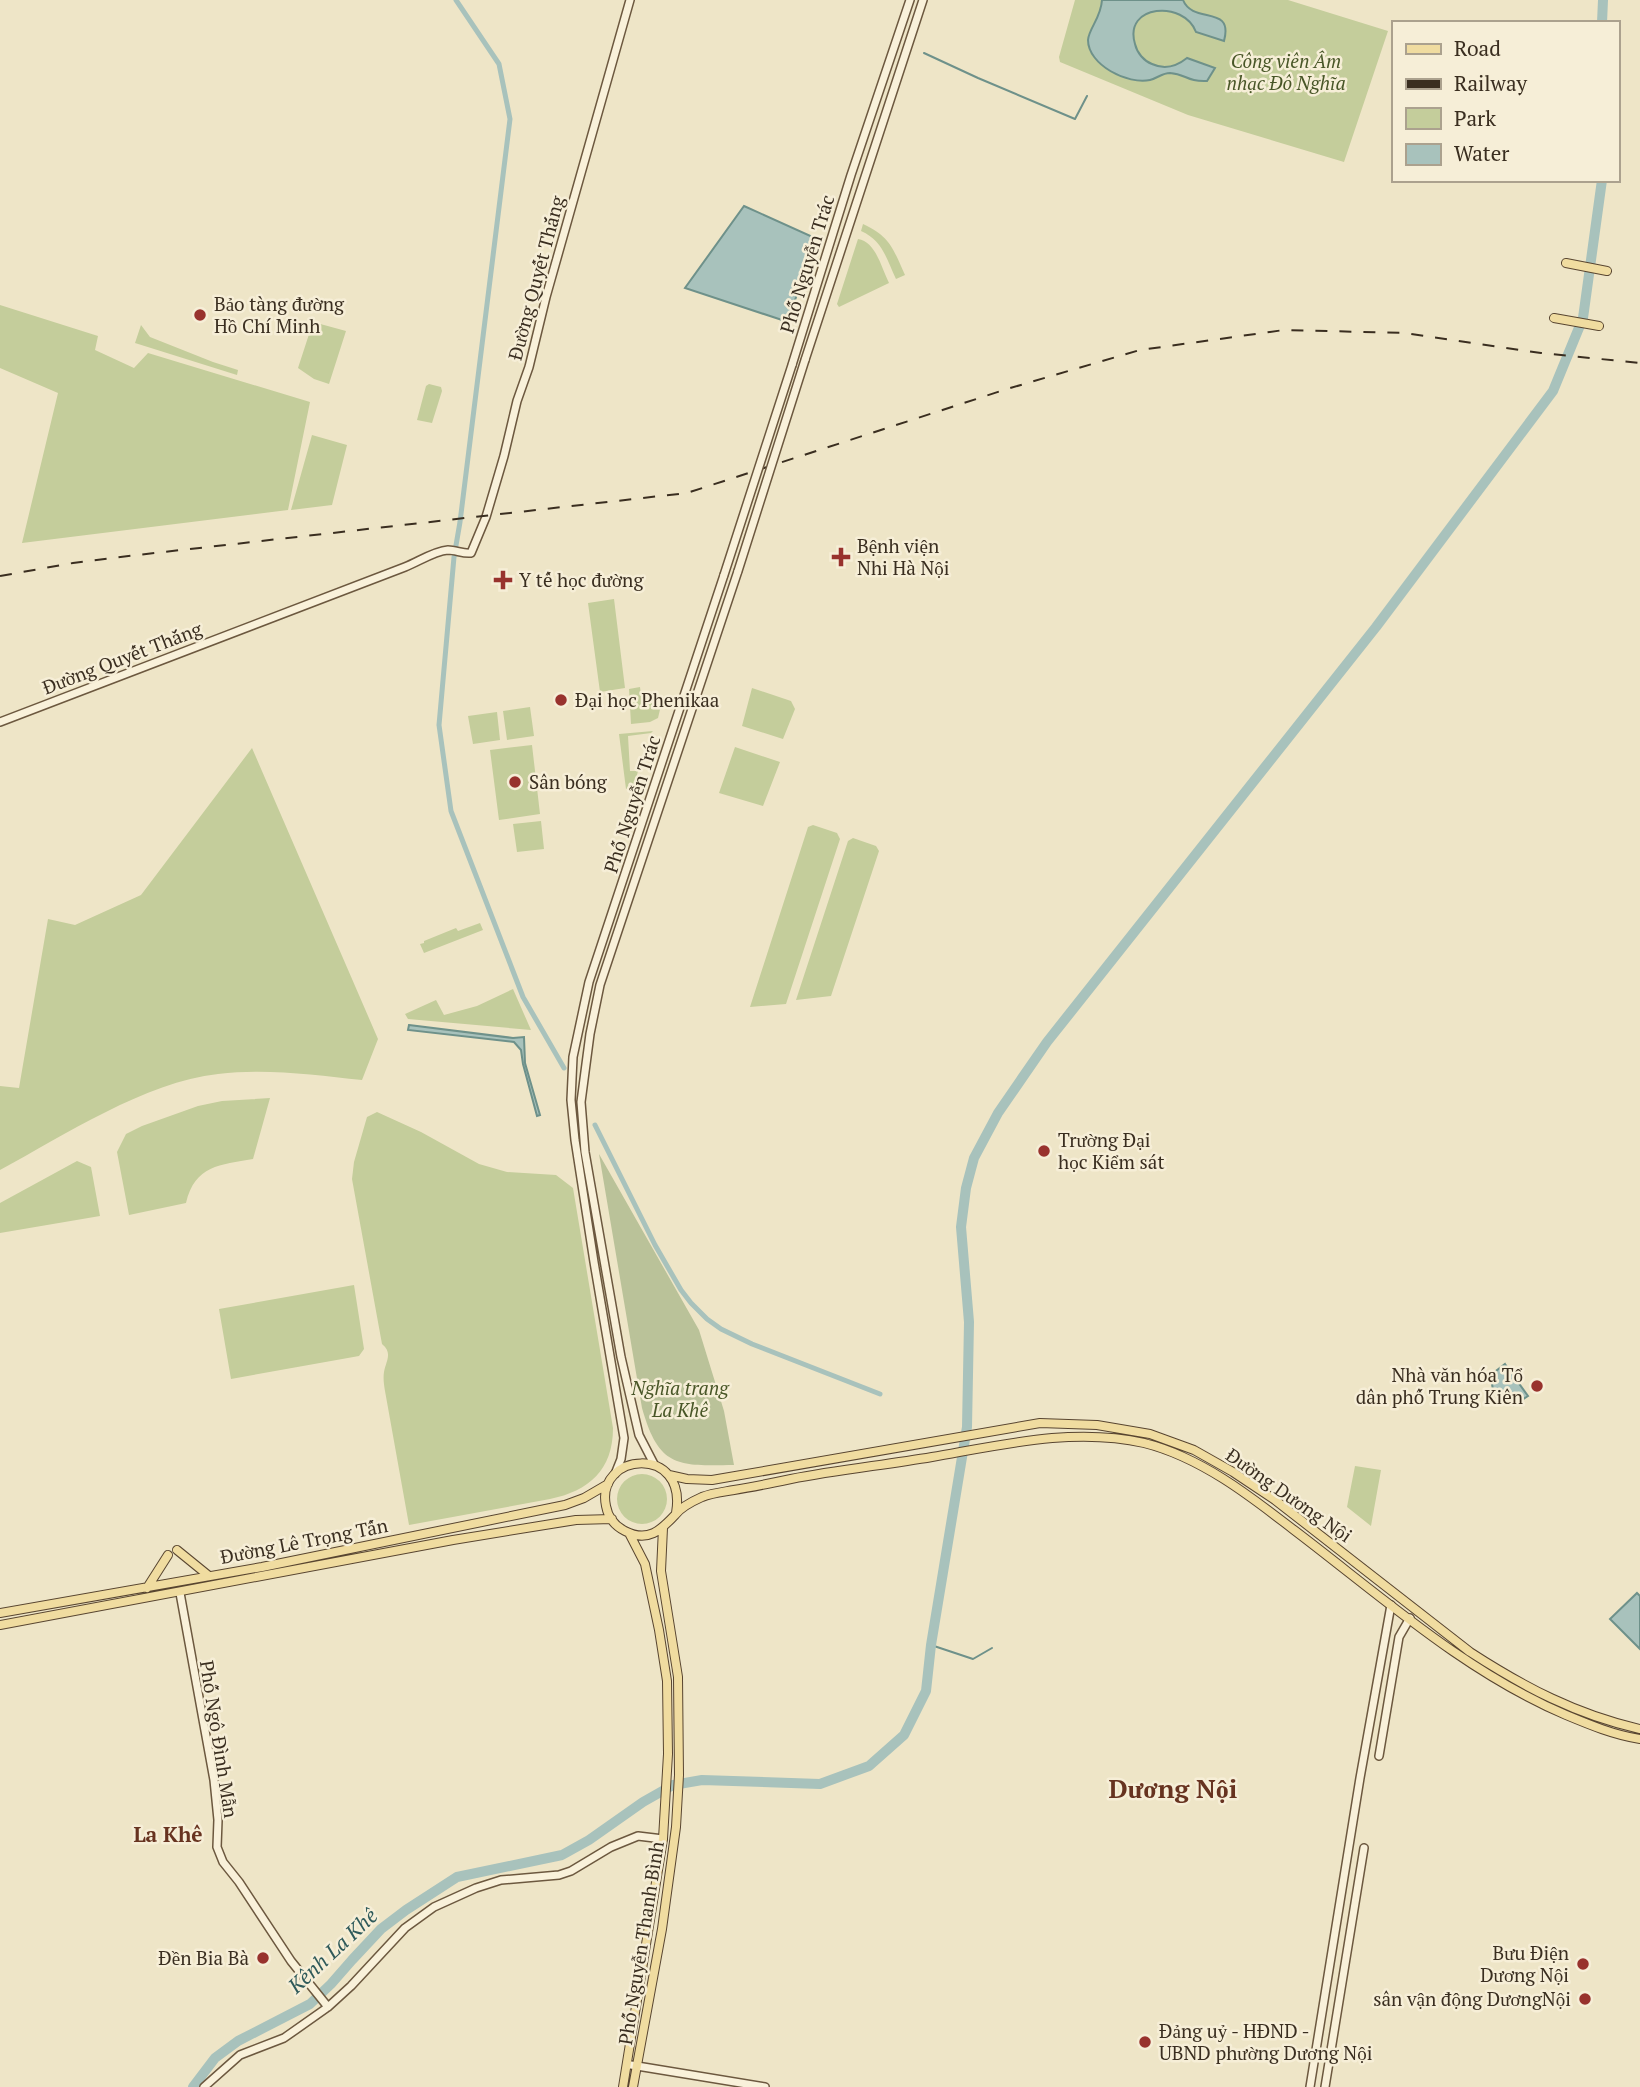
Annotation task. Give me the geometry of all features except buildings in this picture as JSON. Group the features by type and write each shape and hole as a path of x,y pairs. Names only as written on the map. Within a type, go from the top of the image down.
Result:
{"main road":[{"name":"Đường Quyết Thắng","path":"0,722 442,551 471,554 504,456 517,401 529,367 546,297 630,0"},
{"name":"Phố Nguyễn Trác","path":"615,1474 621,1459 624,1438 575,1140 571,1100 573,1057 589,982 910,0"},
{"name":"Phố Nguyễn Trác","path":"654,1464 639,1434 621,1357 585,1152 581,1102 590,1034 600,985 805,360 851,234 923,0"},
{"path":"1566,263 1607,271"},
{"path":"1554,318 1599,326"},
{"path":"638,836 648,839"},
{"path":"611,1359 621,1357"},
{"name":"Đường Dương Nội","path":"669,1475 687,1479 712,1479 1040,1423 1097,1425 1150,1434 1194,1450 1234,1472 1275,1500 1470,1652 1504,1674 1577,1711 1640,1735"},
{"name":"Đường Dương Nội","path":"676,1513 703,1497 799,1477 1043,1438 1106,1438 1144,1443 1177,1455 1219,1476 1268,1509 1464,1660 1506,1686 1544,1706 1590,1725 1640,1735"},
{"path":"634,1463 654,1464 669,1475 677,1488 676,1513 657,1532 643,1535 629,1533 612,1520 606,1503 608,1484 615,1474 634,1463"},
{"path":"797,1466 799,1477"},
{"name":"Đường Lê Trọng Tấn","path":"0,1613 209,1576 565,1505 608,1484"},
{"path":"1268,1509 1275,1500"},
{"name":"Đường Lê Trọng Tấn","path":"0,1625 453,1540 576,1520 612,1520"},
{"name":"Phố Nguyễn Thanh Bình","path":"633,2087 659,1943 676,1827 680,1756 678,1677 661,1571 663,1528"},
{"name":"Phố Nguyễn Thanh Bình","path":"623,2087 663,1839 668,1761 667,1681 659,1630 645,1564 629,1533"},
{"path":"177,1549 209,1576"},
{"path":"146,1588 168,1555"},
{"name":"Phố Ngô Đình Mẫn","path":"180,1593 214,1780 218,1820 216,1847 223,1862 291,1961 327,2004"},
{"path":"1310,2087 1391,1605"},
{"path":"1379,1756 1398,1637 1410,1618"},
{"path":"1382,1657 1395,1659"},
{"path":"204,2087 240,2055 284,2038 351,1986 405,1928 434,1907 501,1880 559,1875 571,1871 611,1847 638,1836 663,1839"},
{"path":"1325,2087 1364,1848"},
{"path":"1316,2046 1331,2048"},
{"path":"627,2064 765,2087"}],"green space":[{"name":"Công viên Âm nhạc Đô Nghĩa","path":"1075,0 1288,0 1388,31 1344,162 1188,115 1060,62 1059,57"},
{"path":"863,224 885,239 905,275 896,279 879,245 861,231"},
{"path":"858,239 874,250 889,283 839,307 837,304"},
{"path":"0,305 98,336 95,350 134,368 148,353 310,402 288,510 22,543 58,393 0,368"},
{"path":"313,322 346,331 329,384 314,379 298,368"},
{"path":"141,325 150,337 238,370 237,375 135,343"},
{"path":"429,384 441,387 442,391 432,423 417,420 426,386"},
{"path":"312,435 347,445 332,505 291,510"},
{"path":"614,599 625,688 600,692 588,603"},
{"path":"640,687 642,703 662,701 658,718 650,722 631,724 629,689"},
{"path":"752,688 791,701 795,709 783,739 742,726"},
{"path":"530,707 534,736 507,740 503,711"},
{"path":"497,712 500,740 473,744 468,716"},
{"path":"653,731 628,736 630,771 638,771 634,786 626,789 619,734"},
{"name":"Sân bóng","path":"532,745 540,814 499,820 490,750"},
{"path":"735,747 780,762 763,806 719,793"},
{"path":"252,748 378,1039 362,1080 254,1072 190,1079 162,1087 106,1112 0,1170 0,1086 19,1088 48,919 75,925 141,895"},
{"path":"541,821 544,849 517,852 513,824"},
{"path":"813,825 837,833 840,839 786,1004 750,1007 808,827"},
{"path":"853,838 876,846 879,851 831,996 796,1000 848,841"},
{"path":"480,923 483,930 424,953 420,944 456,928 458,931"},
{"path":"513,989 531,1030 408,1019 405,1014 436,1000 444,1015 477,1006"},
{"path":"270,1098 253,1159 220,1166 202,1174 190,1190 186,1203 129,1215 117,1152 126,1134 198,1106 222,1101"},
{"path":"377,1112 421,1132 479,1164 507,1172 556,1175 573,1188 613,1428 609,1456 603,1467 587,1484 576,1490 550,1499 409,1525 384,1384 388,1354 382,1344 352,1179 367,1117"},
{"name":"Nghĩa trang La Khê","path":"599,1154 699,1330 724,1411 734,1465 698,1465 673,1459 664,1453 649,1428 642,1408"},
{"path":"77,1161 91,1167 100,1216 0,1233 0,1203"},
{"path":"354,1285 364,1349 359,1356 231,1379 219,1309"},
{"path":"1355,1466 1381,1470 1371,1526 1347,1507"},
{"path":"642,1474 660,1481 667,1499 660,1517 642,1524 624,1517 617,1499 624,1481"}],"water":[{"path":"1102,0 1183,0 1195,12 1218,18 1226,30 1224,41 1196,32 1180,15 1168,11 1146,14 1138,21 1134,31 1136,47 1146,61 1166,67 1187,58 1215,68 1207,81 1170,73 1141,81 1121,76 1102,65 1095,58 1088,40"},
{"path":"744,206 815,238 788,322 685,288"},
{"path":"409,1025 513,1038 524,1037 525,1063 540,1115 537,1116 521,1050 514,1042 408,1030"},
{"path":"1505,1364 1528,1396 1514,1405 1507,1394 1501,1397 1493,1390 1492,1384 1496,1380 1492,1374"},
{"path":"1637,1593 1640,1596 1640,1649 1610,1619"}],"waterway":[{"path":"456,0 499,64 510,119 454,557 439,725 451,811 523,997 564,1068"},
{"path":"1602,21 1603,0"},
{"path":"924,53 1075,119 1087,96"},
{"name":"Kênh La Khê","path":"193,2087 215,2058 238,2041 310,2004 381,1929 457,1877 562,1855 673,1785 702,1780 820,1784 869,1766 904,1735 926,1691 931,1645 967,1427 969,1322 961,1227 966,1188 974,1158 998,1113 1047,1042 1376,627 1553,391 1583,318 1602,182"},
{"path":"595,1125 655,1245 681,1290 707,1319 752,1344 880,1394"},
{"path":"931,1645 973,1659 992,1648"}],"railway":[{"path":"0,576 137,555 687,493 1007,389 1140,350 1284,330 1405,333 1541,353 1640,363"}],"place":[{"name":"Bảo tàng đường Hồ Chí Minh","path":"200,315"},
{"name":"Bệnh viện Nhi Hà Nội","path":"841,557"},
{"name":"Y tế học đường","path":"503,580"},
{"name":"Đại học Phenikaa","path":"561,700"},
{"name":"Sân bóng","path":"515,782"},
{"name":"Trường Đại học Kiểm sát","path":"1044,1151"},
{"name":"Nhà văn hóa Tổ dân phố Trung Kiên","path":"1537,1386"},
{"name":"Đền Bia Bà","path":"263,1958"},
{"name":"Bưu Điện Dương Nội","path":"1583,1964"},
{"name":"sân vận động DươngNội","path":"1585,1999"},
{"name":"Đảng uỷ - HĐND - UBND phường Dương Nội","path":"1145,2042"}],"district":[{"name":"Dương Nội","path":"1173,1789"},
{"name":"La Khê","path":"168,1835"}]}
